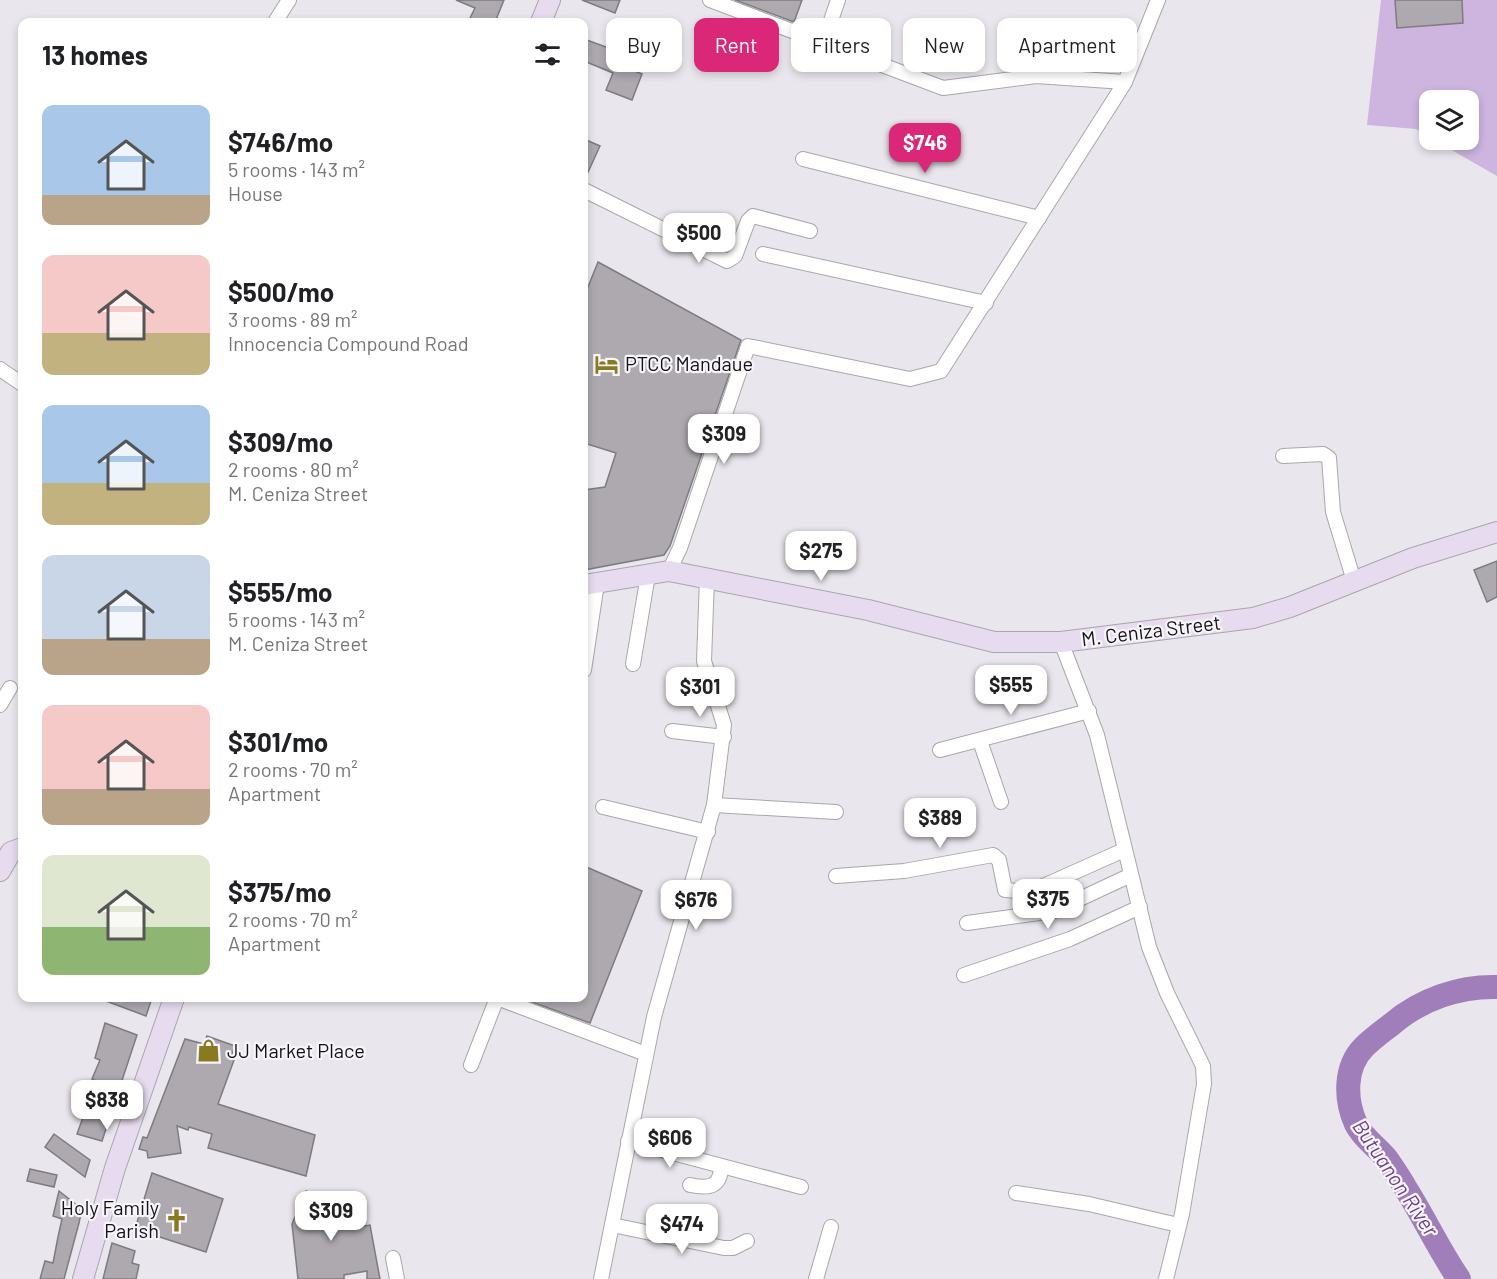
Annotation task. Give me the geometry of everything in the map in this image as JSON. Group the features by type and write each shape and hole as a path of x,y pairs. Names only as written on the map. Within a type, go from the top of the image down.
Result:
{"street":[{"path":"278,18 289,0"},
{"path":"543,18 550,0"},
{"path":"710,0 791,29"},
{"path":"832,18 838,0"},
{"path":"669,571 680,548 748,346 910,379 941,371 1125,82 1158,0"},
{"path":"891,67 943,88 1036,76 1125,82"},
{"path":"803,159 1039,218"},
{"path":"588,192 728,261 735,256 748,221 753,216 810,231"},
{"path":"763,254 986,303"},
{"path":"0,369 18,381"},
{"path":"1283,456 1323,454 1329,458 1333,512 1354,581"},
{"name":"M. Ceniza Street","path":"590,584 669,571 868,610 994,642 1061,642 1253,618 1413,558 1497,532"},
{"path":"633,664 648,575"},
{"path":"601,1279 654,1017 714,805 724,725 704,661 707,578"},
{"path":"588,613 590,584"},
{"path":"1061,642 1089,711 1149,947 1167,993 1203,1066 1204,1084 1166,1279"},
{"path":"0,705 10,688"},
{"path":"940,750 1089,711"},
{"path":"672,731 724,737"},
{"path":"980,741 1002,802"},
{"path":"714,805 836,812"},
{"path":"603,807 708,832"},
{"path":"0,871 11,852 18,849"},
{"path":"836,876 904,871 993,855 999,860 1005,890 1030,892 1124,850"},
{"path":"967,923 1054,911 1131,875"},
{"path":"964,975 1070,939 1140,907"},
{"path":"83,1279 115,1167 173,1002"},
{"path":"471,1065 495,1002"},
{"path":"508,1002 646,1054"},
{"path":"628,1141 801,1187"},
{"path":"690,1185 707,1188 716,1185 721,1177 721,1166"},
{"path":"1016,1193 1089,1204 1178,1225"},
{"path":"612,1225 724,1248 733,1248 747,1241"},
{"path":"816,1279 831,1227"},
{"path":"393,1258 397,1279"}],"shaded area":[{"path":"1381,0 1497,0 1497,176 1452,150 1479,150 1479,90 1419,90 1419,131 1367,125"}],"building":[{"path":"456,0 504,0 497,18 470,18 475,8"},
{"path":"582,0 620,0 615,13"},
{"path":"735,0 802,0 795,18 791,18 791,21"},
{"path":"1395,0 1462,0 1463,23 1397,28"},
{"path":"588,40 606,47 606,70 588,63"},
{"path":"611,72 642,74 632,100 606,90 613,73"},
{"path":"588,141 600,146 588,172"},
{"path":"598,262 741,340 670,546 664,555 588,569 588,489 605,487 616,453 588,444 588,287"},
{"path":"1497,561 1497,597 1487,602 1474,570"},
{"path":"588,868 642,891 590,1023 532,1002 588,1002"},
{"path":"109,1002 151,1002 146,1016"},
{"path":"105,1023 137,1035 102,1141 77,1134 96,1081 92,1079 100,1060 95,1058"},
{"name":"JJ Market Place","path":"207,1036 235,1046 230,1059 234,1060 218,1104 315,1135 306,1176 208,1148 212,1134 189,1127 188,1130 177,1126 181,1153 148,1158 147,1151 139,1149 143,1137 147,1138 185,1039 204,1044"},
{"path":"54,1134 90,1160 85,1177 45,1147"},
{"path":"30,1169 57,1175 54,1187 27,1181"},
{"name":"Holy Family Parish","path":"152,1173 223,1199 206,1252 135,1229"},
{"path":"59,1191 82,1209 79,1223 64,1279 40,1279 45,1261 53,1263 62,1219 53,1216"},
{"path":"306,1191 354,1212 346,1229 370,1225 380,1279 367,1279 367,1271 344,1275 344,1279 298,1279 292,1224"},
{"path":"112,1243 135,1251 132,1263 139,1265 136,1279 103,1279"}],"waterway":[{"name":"Butuanon River","path":"1459,1279 1394,1169 1356,1124 1352,1115 1348,1084 1357,1055 1370,1041 1403,1015 1428,1001 1455,992 1497,987"}],"place":[{"name":"PTCC Mandaue","path":"607,364"},
{"name":"JJ Market Place","path":"209,1051"},
{"name":"Holy Family Parish","path":"177,1220"}]}
